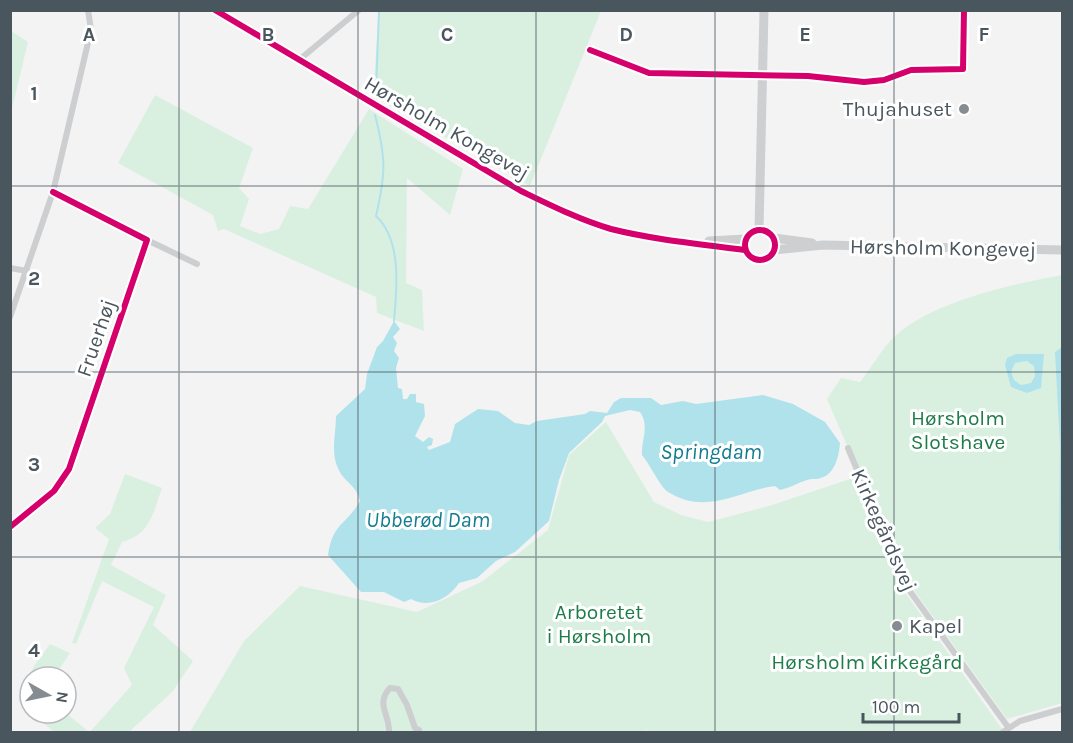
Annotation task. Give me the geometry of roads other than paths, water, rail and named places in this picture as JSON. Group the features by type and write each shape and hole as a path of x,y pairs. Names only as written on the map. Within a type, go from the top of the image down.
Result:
{"main road":[{"name":"Hørsholm Kongevej","path":"215,10 521,191 572,216 610,228 677,241 745,250"},
{"path":"759,229 764,10"},
{"path":"765,230 774,238 774,250 770,256 759,260 750,257 745,250 745,239 752,231 765,230"},
{"name":"Hørsholm Kongevej","path":"774,238 823,245 1062,250"},
{"name":"Hørsholm Kongevej","path":"677,241 745,239"},
{"name":"Hørsholm Kongevej","path":"774,250 823,245"}],"street":[{"path":"10,317 53,192 91,30 88,10"},
{"path":"299,60 359,10"},
{"path":"590,50 649,73 832,77 864,82 884,80 911,69 963,69 964,10"},
{"path":"53,192 197,264"},
{"name":"Fruerhøj","path":"10,527 54,491 69,469 147,240"},
{"path":"10,268 27,272"},
{"name":"Kirkegårdsvej","path":"848,448 904,583 1005,730"},
{"path":"389,732 390,724 382,711 385,694 390,687 398,689 407,705 415,728 420,730"},
{"path":"1005,730 1033,716 1062,709"}],"water":[{"name":"Ubberød Dam","path":"394,321 400,329 393,337 397,343 394,351 399,358 396,368 398,388 402,389 403,399 407,399 410,394 416,394 416,402 424,404 425,416 415,436 423,442 429,437 433,439 432,445 427,447 429,450 450,442 455,424 478,409 498,411 515,423 529,425 537,421 585,414 590,411 607,413 614,402 621,398 651,398 661,405 683,401 696,404 763,395 793,404 825,422 840,443 837,459 830,473 819,479 809,479 780,490 775,486 722,500 696,502 682,499 665,490 642,455 645,428 640,412 630,410 605,416 602,422 569,453 559,480 549,521 515,552 496,561 477,578 459,583 444,598 431,603 411,599 404,602 384,592 361,592 328,555 333,536 360,501 355,489 341,474 335,460 336,416 365,389 367,374 377,347"},
{"path":"1062,347 1062,556 1059,550 1060,446 1055,352"},
{"path":"1016,354 1044,354 1041,388 1027,393 1011,387 1005,365 1007,358","holes":["1027,361 1034,366 1035,376 1031,383 1021,385 1014,380 1011,372 1015,363"]}],"waterway":[{"path":"376,91 379,10"},
{"path":"375,115 383,155 382,188 376,216 384,226 394,251 396,266 394,321"}],"place":[{"name":"Thujahuset","path":"964,109"},
{"name":"Kapel","path":"897,626"}],"park label":[{"name":"Hørsholm Slotshave","path":"958,430"},
{"name":"Arboretet i Hørsholm","path":"599,624"},
{"name":"Hørsholm Kirkegård","path":"867,662"}],"water label":[{"name":"Springdam","path":"711,452"}]}
